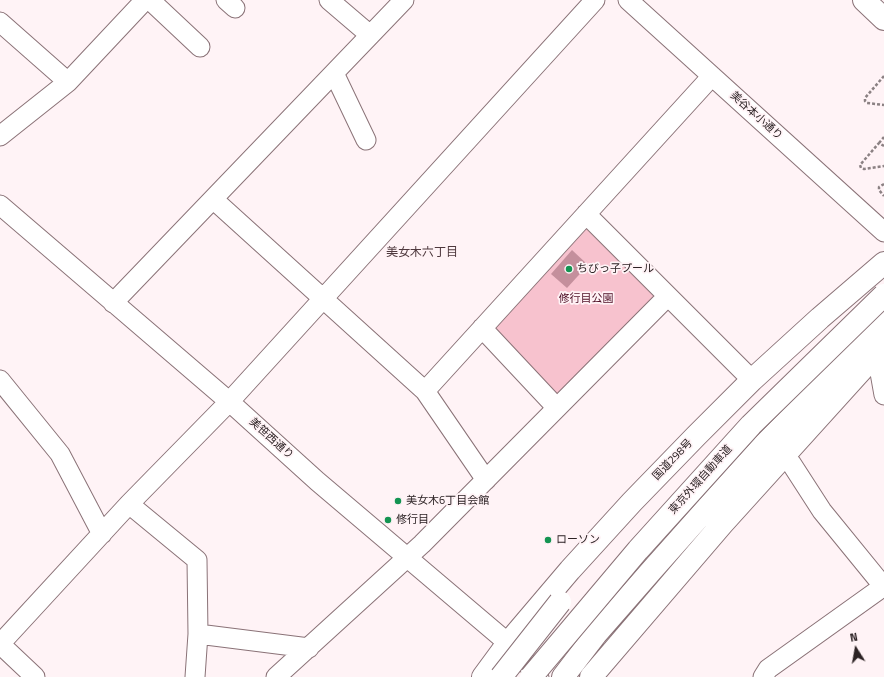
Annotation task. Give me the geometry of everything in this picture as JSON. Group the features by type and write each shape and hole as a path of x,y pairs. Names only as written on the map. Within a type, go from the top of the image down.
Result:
{"highway":[{"path":"864,0 884,19"},
{"name":"国道298号","path":"483,677 508,644 570,570 632,502 752,380 820,318 884,263"},
{"path":"502,677 560,602 625,528 692,456 770,382 884,282"},
{"name":"東京外環自動車道","path":"531,677 638,550 751,425 884,294"},
{"name":"東京外環自動車道","path":"563,677 596,634 703,512 763,446 884,323"},
{"path":"591,677 723,523 884,345"},
{"path":"608,677 726,540 790,462 882,364"}],"street":[{"path":"0,136 68,82 145,0"},
{"path":"150,0 200,47"},
{"path":"329,0 370,35"},
{"path":"113,303 404,0"},
{"path":"36,677 0,644 129,504 229,402 595,0"},
{"name":"美谷本小通り","path":"628,0 884,232"},
{"path":"0,22 68,82"},
{"path":"334,73 366,140"},
{"path":"425,391 712,76"},
{"path":"213,199 425,391 486,480"},
{"name":"美笹西通り","path":"0,205 229,402 317,481 508,644 539,677"},
{"path":"586,214 752,380"},
{"path":"276,677 407,558 668,296"},
{"path":"482,328 557,408"},
{"path":"882,364 884,395"},
{"path":"2,384 60,454 102,534"},
{"path":"764,677 768,669 884,587 822,511 790,462"},
{"path":"129,504 197,560 198,634 195,677"},
{"path":"198,634 309,648"}],"path":[{"path":"884,76 865,98 865,101 867,103 884,105"},
{"path":"884,137 860,165 861,168 864,169 884,166"},
{"path":"879,143 884,146"},
{"path":"884,184 879,187 879,190 884,196"}],"green space":[{"name":"修行目公園","path":"580,229 589,229 656,294 656,302 558,397 492,326"}],"shaded area":[{"name":"ちびっ子プール","path":"572,250 588,265 567,288 551,274"}],"place":[{"name":"ちびっ子プール","path":"569,269"},
{"name":"美女木6丁目会館","path":"398,501"},
{"name":"修行目","path":"388,520"},
{"name":"ローソン","path":"548,540"}],"district":[{"name":"美女木六丁目","path":"422,253"}]}
